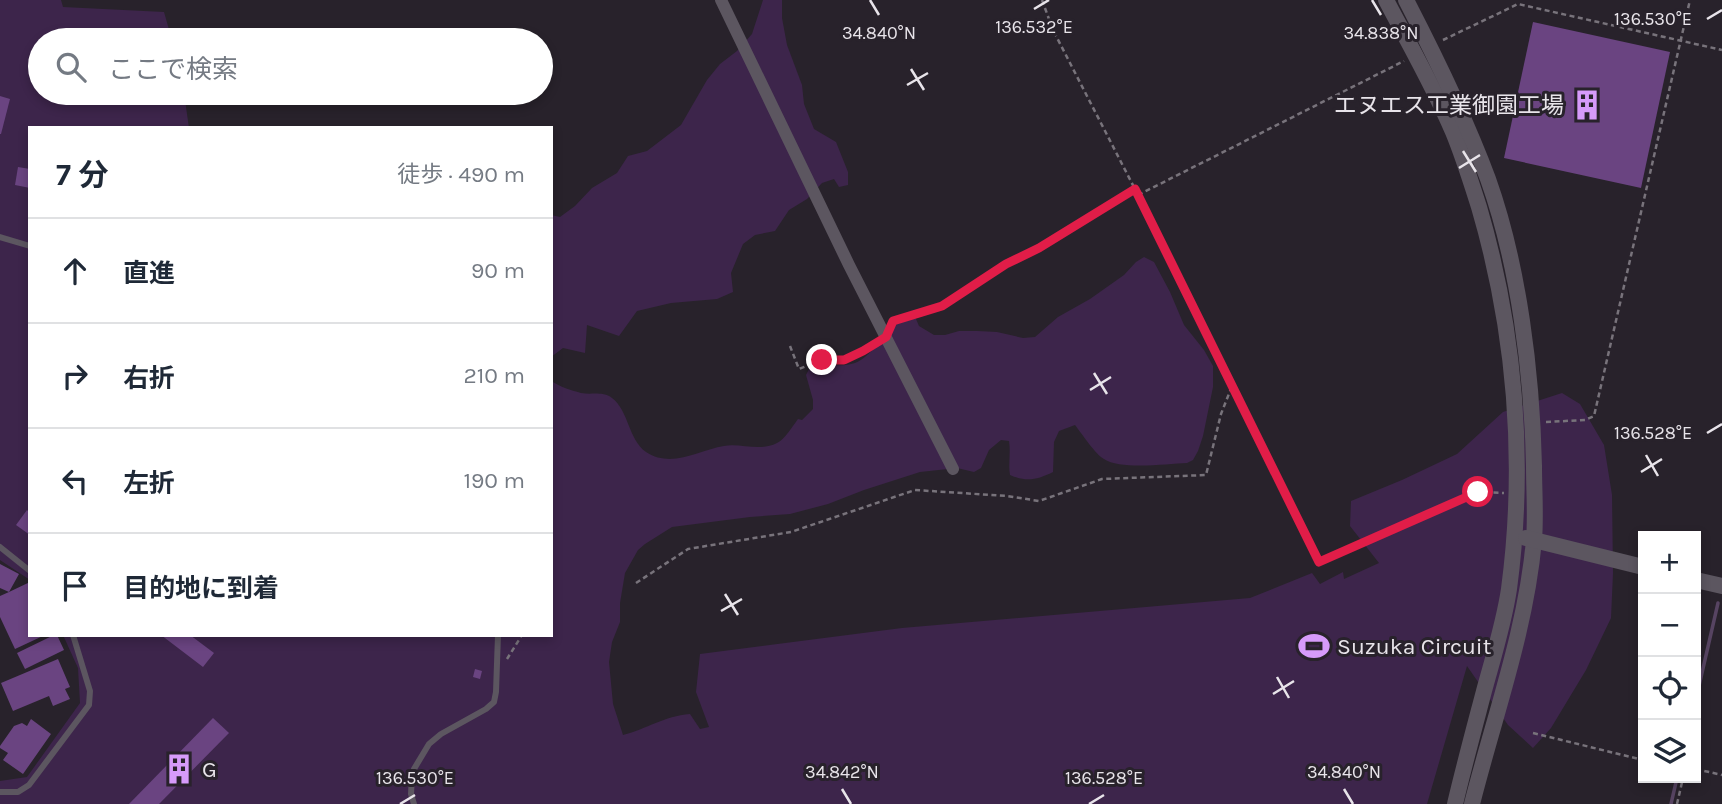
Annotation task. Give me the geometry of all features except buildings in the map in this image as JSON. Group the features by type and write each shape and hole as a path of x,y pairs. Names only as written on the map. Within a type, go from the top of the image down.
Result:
{"street":[{"path":"721,0 849,265 953,469"},
{"path":"1386,0 1454,133 1471,183 1497,280 1514,382 1516,493 1508,590 1455,804"},
{"path":"1406,0 1469,131 1489,181 1514,281 1523,331 1533,422 1534,540 1526,594 1515,650 1472,804"},
{"path":"1513,536 1638,566"},
{"path":"1701,581 1722,586"}],"lane":[{"path":"0,237 28,245"},
{"path":"0,547 28,569"},
{"path":"0,792 18,792 29,785 89,705 90,691 74,637"},
{"path":"414,804 411,794 412,776 429,744 494,702 498,637"}],"path":[{"path":"1042,0 1053,30 1135,189 1319,562 1478,492 1516,493"},
{"path":"1533,422 1585,421 1594,416 1690,0"},
{"path":"1430,47 1518,2 1722,50"},
{"path":"1138,195 1414,55"},
{"path":"790,346 799,369 822,360 844,360 886,337 893,321 942,306 1006,264 1039,248 1135,189"},
{"path":"636,583 688,548 791,532 915,490 1039,500 1102,479 1206,475 1221,414 1232,386"},
{"path":"509,656 521,637"},
{"path":"1533,733 1638,759"},
{"path":"1701,770 1722,775"},
{"path":"1677,804 1682,783"}],"shaded area":[{"path":"0,0 61,0 63,7 164,12 169,28 28,28 28,105 186,105 189,126 28,126 28,579 0,560"},
{"path":"763,0 782,0 787,45 802,85 804,104 814,129 836,142 848,172 848,185 839,187 834,179 822,183 807,199 789,210 775,231 755,235 743,244 731,273 733,292 717,299 671,303 637,311 619,336 587,325 585,353 563,348 553,356 553,215 560,217 592,188 617,173 628,156 647,151 681,125 707,80 752,34"},
{"path":"1144,257 1154,262 1184,325 1213,366 1213,387 1203,436 1193,460 1187,463 1144,466 1111,462 1097,453 1075,425 1059,431 1054,442 1053,472 1037,478 1021,479 1010,475 1009,441 1001,440 989,450 981,468 974,472 957,468 920,472 828,504 790,514 672,527 638,550 625,573 620,622 612,642 609,662 613,704 623,735 672,717 690,714 700,729 709,727 696,692 700,654 902,628 1250,598 1312,573 1320,584 1343,572 1344,579 1379,563 1350,526 1351,501 1457,454 1503,412 1562,393 1580,404 1604,445 1612,495 1611,618 1586,670 1551,728 1533,748 1508,725 1467,666 1427,804 0,804 0,781 27,777 80,703 78,668 64,637 553,637 553,382 581,393 601,394 612,398 622,410 635,440 646,452 656,457 676,459 724,446 771,446 783,439 798,419 802,420 813,409 806,375 811,365 855,363 868,354 907,314 916,319 919,326 934,335 977,331 1023,338 1035,337 1058,317 1124,275"}],"waterway":[{"path":"1701,677 1718,603"},
{"path":"1671,804 1676,783"}],"place":[{"name":"エヌエス工業御園工場","path":"1587,105"},
{"name":"Suzuka Circuit","path":"1314,646"},
{"name":"G","path":"179,769"}],"route":[{"path":"822,360 844,360 863,351 886,337 893,321 942,306 1006,264 1039,248 1135,189 1319,562 1478,492"}]}
